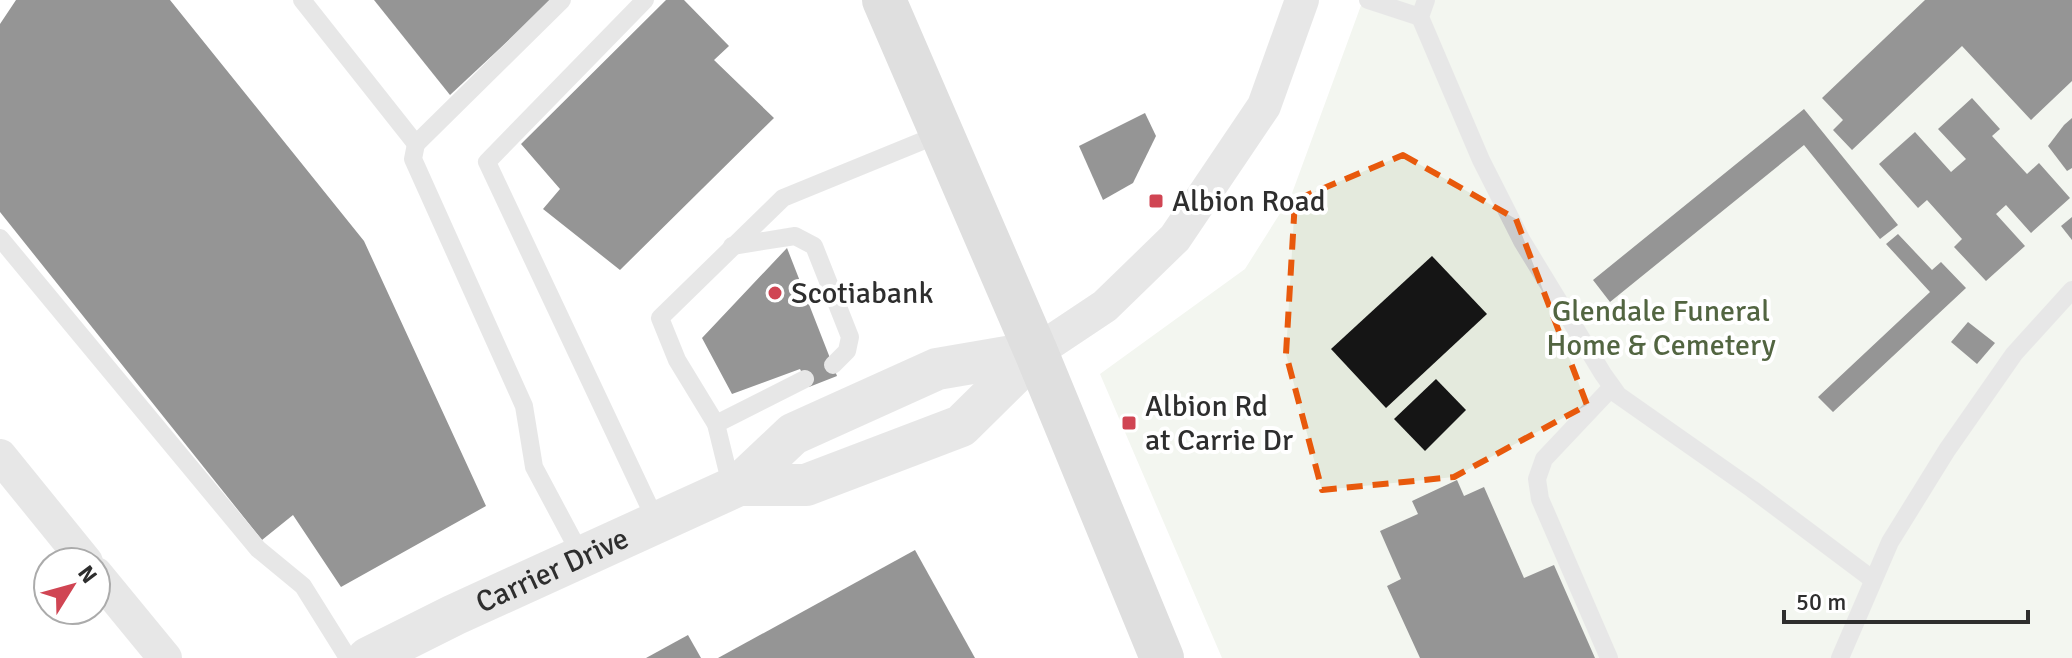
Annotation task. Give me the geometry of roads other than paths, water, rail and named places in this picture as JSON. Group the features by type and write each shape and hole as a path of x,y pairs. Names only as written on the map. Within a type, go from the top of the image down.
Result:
{"main road":[{"path":"884,0 1036,352 1162,658"}],"street":[{"name":"Carrier Drive","path":"735,487 806,485 961,426 1036,352 1105,306 1175,238 1264,106 1302,0"},
{"name":"Carrier Drive","path":"368,658 454,615 735,487 793,434 937,369 1036,352"},
{"path":"0,456 73,546"},
{"path":"112,593 165,658"}],"lane":[{"path":"302,0 416,144"},
{"path":"562,0 416,144 413,159 524,406 534,467 582,557"},
{"path":"645,0 487,162 657,523"},
{"path":"1368,0 1423,8 1481,160 1522,241 1618,395 1752,489 1872,579"},
{"path":"735,487 716,424 677,360 660,318 783,198 942,133"},
{"path":"731,247 795,236 814,246 850,337 847,351 833,365"},
{"path":"0,238 258,549 303,586 348,658"},
{"path":"1840,658 1890,542 2014,354 2072,290"},
{"path":"716,424 805,379"},
{"path":"1609,658 1540,499 1537,479 1544,459 1612,387"}],"place":[{"name":"Albion Road","path":"1156,201"},
{"name":"Scotiabank","path":"775,293"},
{"name":"Albion Rd at Carrie Dr","path":"1129,423"}],"park label":[{"name":"Glendale Funeral Home & Cemetery","path":"1661,328"}]}
